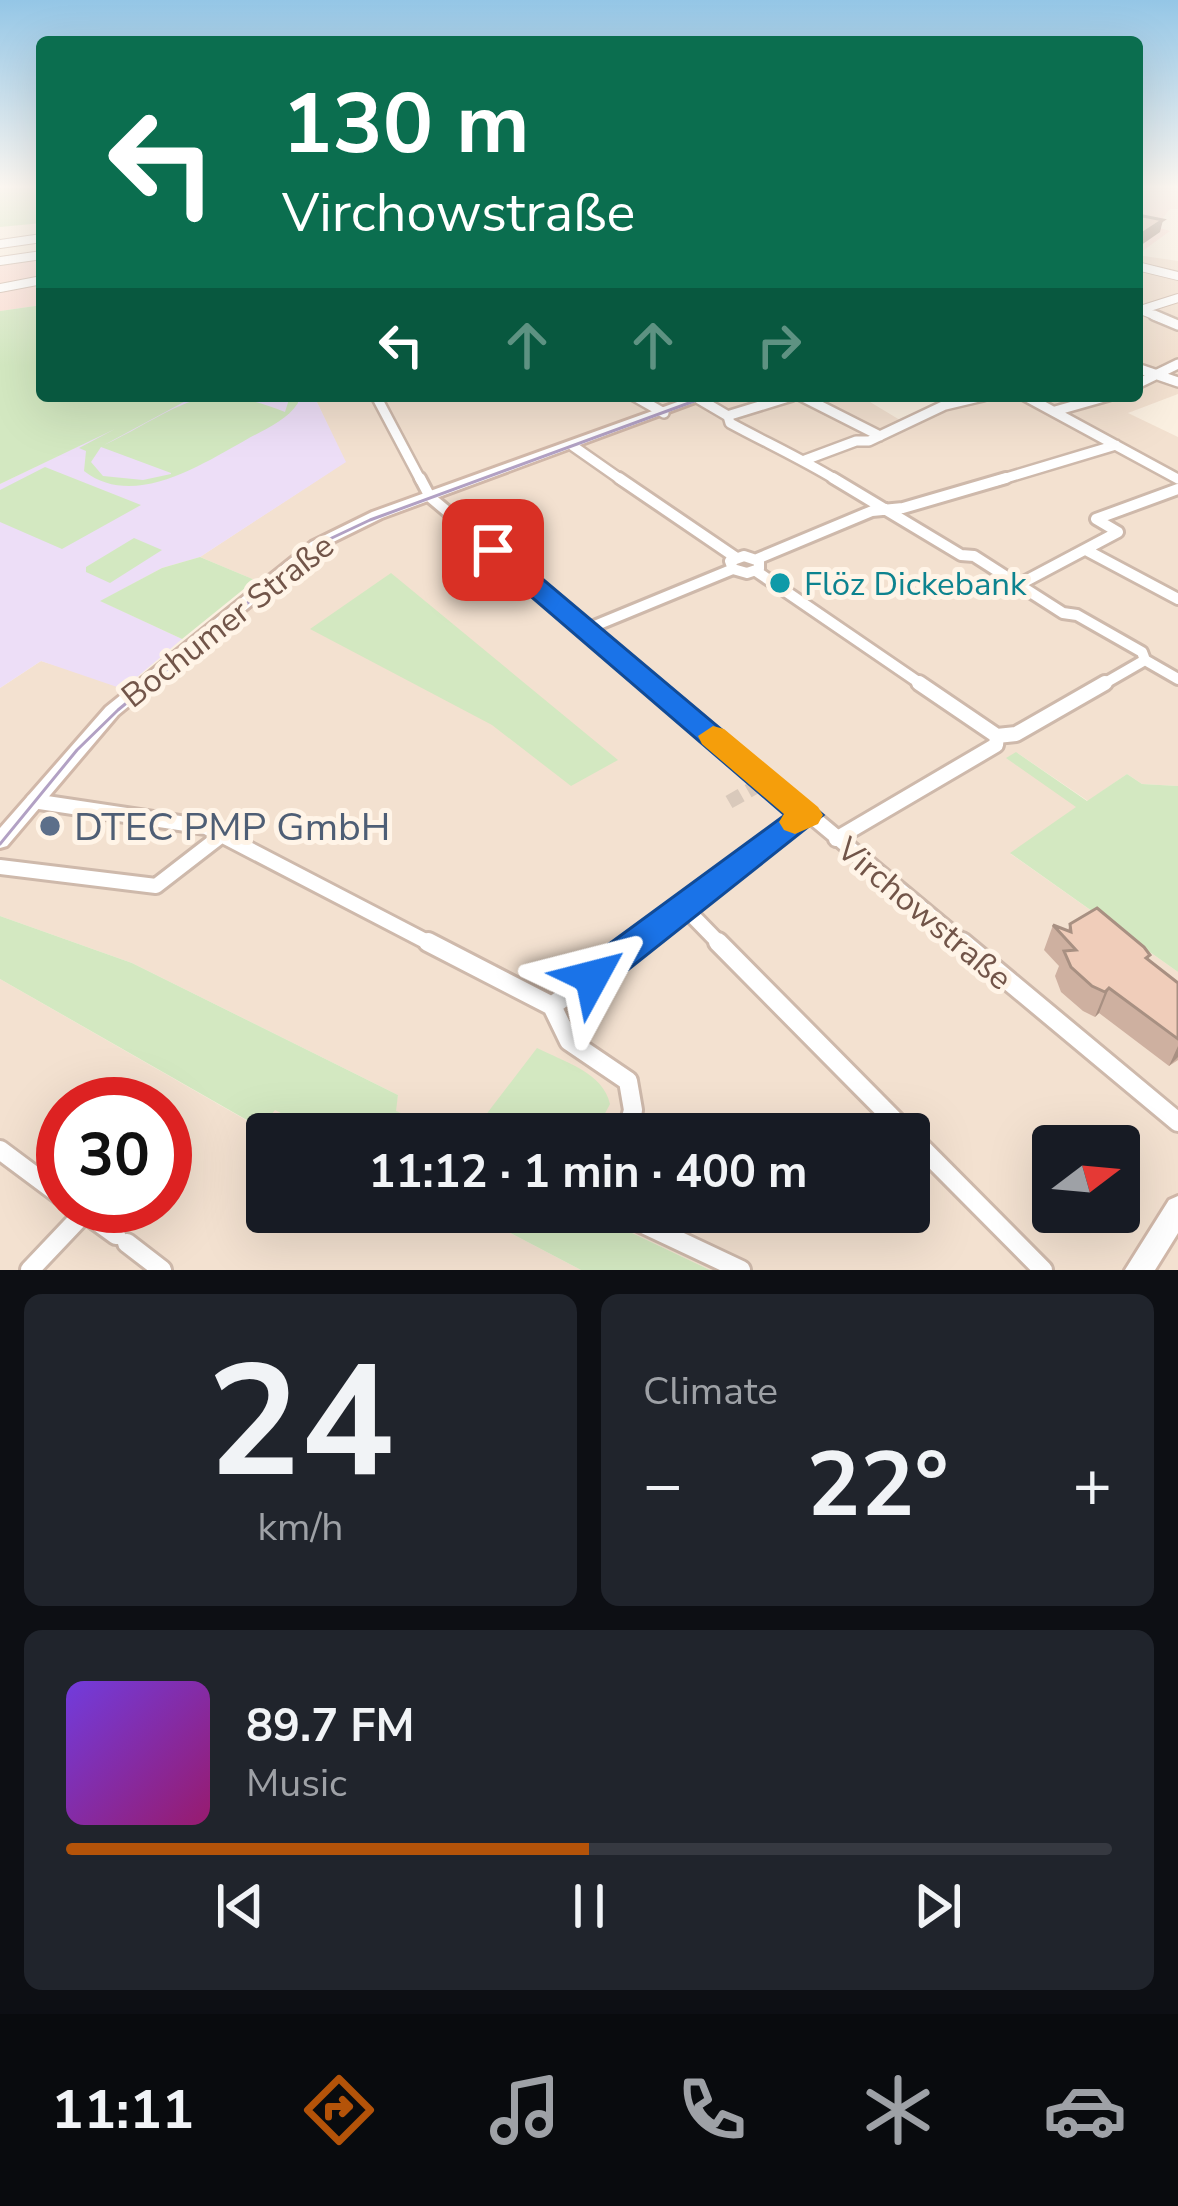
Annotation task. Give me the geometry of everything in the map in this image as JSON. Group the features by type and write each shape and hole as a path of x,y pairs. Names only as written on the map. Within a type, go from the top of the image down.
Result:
{"main road":[{"name":"Bochumer Straße","path":"0,841 119,704 316,545 351,526 691,402"},
{"path":"1139,1270 1177,1214"}],"street":[{"path":"0,261 36,256"},
{"path":"1143,267 1178,276"},
{"path":"0,288 36,281"},
{"path":"1143,310 1178,298"},
{"path":"1143,312 1178,325"},
{"path":"1143,381 1178,364"},
{"path":"1143,370 1178,382"},
{"name":"Virchowstraße","path":"379,402 430,497 1178,1122"},
{"path":"645,402 664,412"},
{"path":"708,402 730,423 805,460 1063,614 1077,615 1142,652 1145,660 1178,679"},
{"path":"727,416 775,402"},
{"path":"809,402 880,436"},
{"path":"805,460 880,436 958,402"},
{"path":"1037,402 1178,478"},
{"path":"1054,411 1086,402"},
{"path":"587,629 734,563 756,565 887,509 1116,445"},
{"path":"573,446 734,563"},
{"path":"1019,584 1118,532 1096,519 1178,489"},
{"path":"1086,550 1178,599"},
{"path":"756,565 997,736 1016,734 1145,660"},
{"path":"836,839 996,745 997,736"},
{"path":"32,801 184,821 222,835 551,1006 568,1040 622,1074 632,1102 630,1113"},
{"path":"551,1006 807,815"},
{"path":"0,867 156,886 222,835"},
{"path":"683,906 888,1113"},
{"path":"0,1150 36,1177"},
{"path":"930,1155 1043,1270"},
{"path":"29,1270 60,1233"},
{"path":"113,1233 163,1270"},
{"path":"663,1233 741,1270"}],"shaded area":[{"path":"1143,256 1178,261 1178,394 1128,413 1178,437 1178,786 1142,784 1127,774 1088,801 1016,752 1077,807 1011,854 1178,972 1178,1270 710,1270 632,1233 930,1233 930,1113 400,1113 395,1111 398,1095 132,963 0,916 0,688 41,661 143,692 269,586 200,557 345,462 317,402 870,402 900,420 948,402 1143,402"},
{"path":"36,257 36,306 0,311 0,263"},
{"path":"169,402 317,402 346,462 200,557 162,568 101,601 182,639 123,689 41,661 0,688 0,484"},
{"path":"0,979 171,1077 36,1077 36,1233 192,1233 192,1089 246,1120 246,1233 510,1233 581,1270 0,1270"}],"green space":[{"path":"36,306 36,402 184,402 104,445 190,402 255,402 285,412 288,402 298,402 273,425 166,480 123,486 84,471 86,451 79,448 115,429 0,484 0,311","holes":["101,447 171,474 143,480 103,476 91,462"]},
{"path":"45,467 141,505 62,549 0,522 0,490"},
{"path":"134,538 162,550 110,583 86,572 86,567"},
{"path":"200,557 255,580 182,639 100,601 162,568"},
{"path":"391,573 618,760 571,786 492,725 310,629"},
{"path":"1016,752 1087,801 1127,774 1142,784 1178,786 1178,972 1010,853 1076,807 1006,758"},
{"path":"0,916 132,963 398,1095 396,1111 401,1113 275,1110 246,1113 246,1119 192,1089 192,1077 172,1077 0,979"},
{"path":"537,1048 591,1076 610,1104 605,1113 487,1113"},
{"path":"510,1233 632,1233 710,1270 581,1270"}],"building":[{"path":"1097,908 1178,983 1178,1039 1109,988 1105,992 1092,986 1071,967 1064,951 1076,950 1053,925 1071,932 1070,924"}],"tunnel":[{"path":"729,802 766,781"}],"tram line":[{"path":"0,844 77,750 118,710 319,544 370,520 692,402"}],"slow traffic":[{"path":"713,736 807,815 795,822"}],"place":[{"name":"Flöz Dickebank","path":"780,583"},
{"name":"DTEC PMP GmbH","path":"50,826"}],"route":[{"path":"493,550 807,815 592,977"}]}
